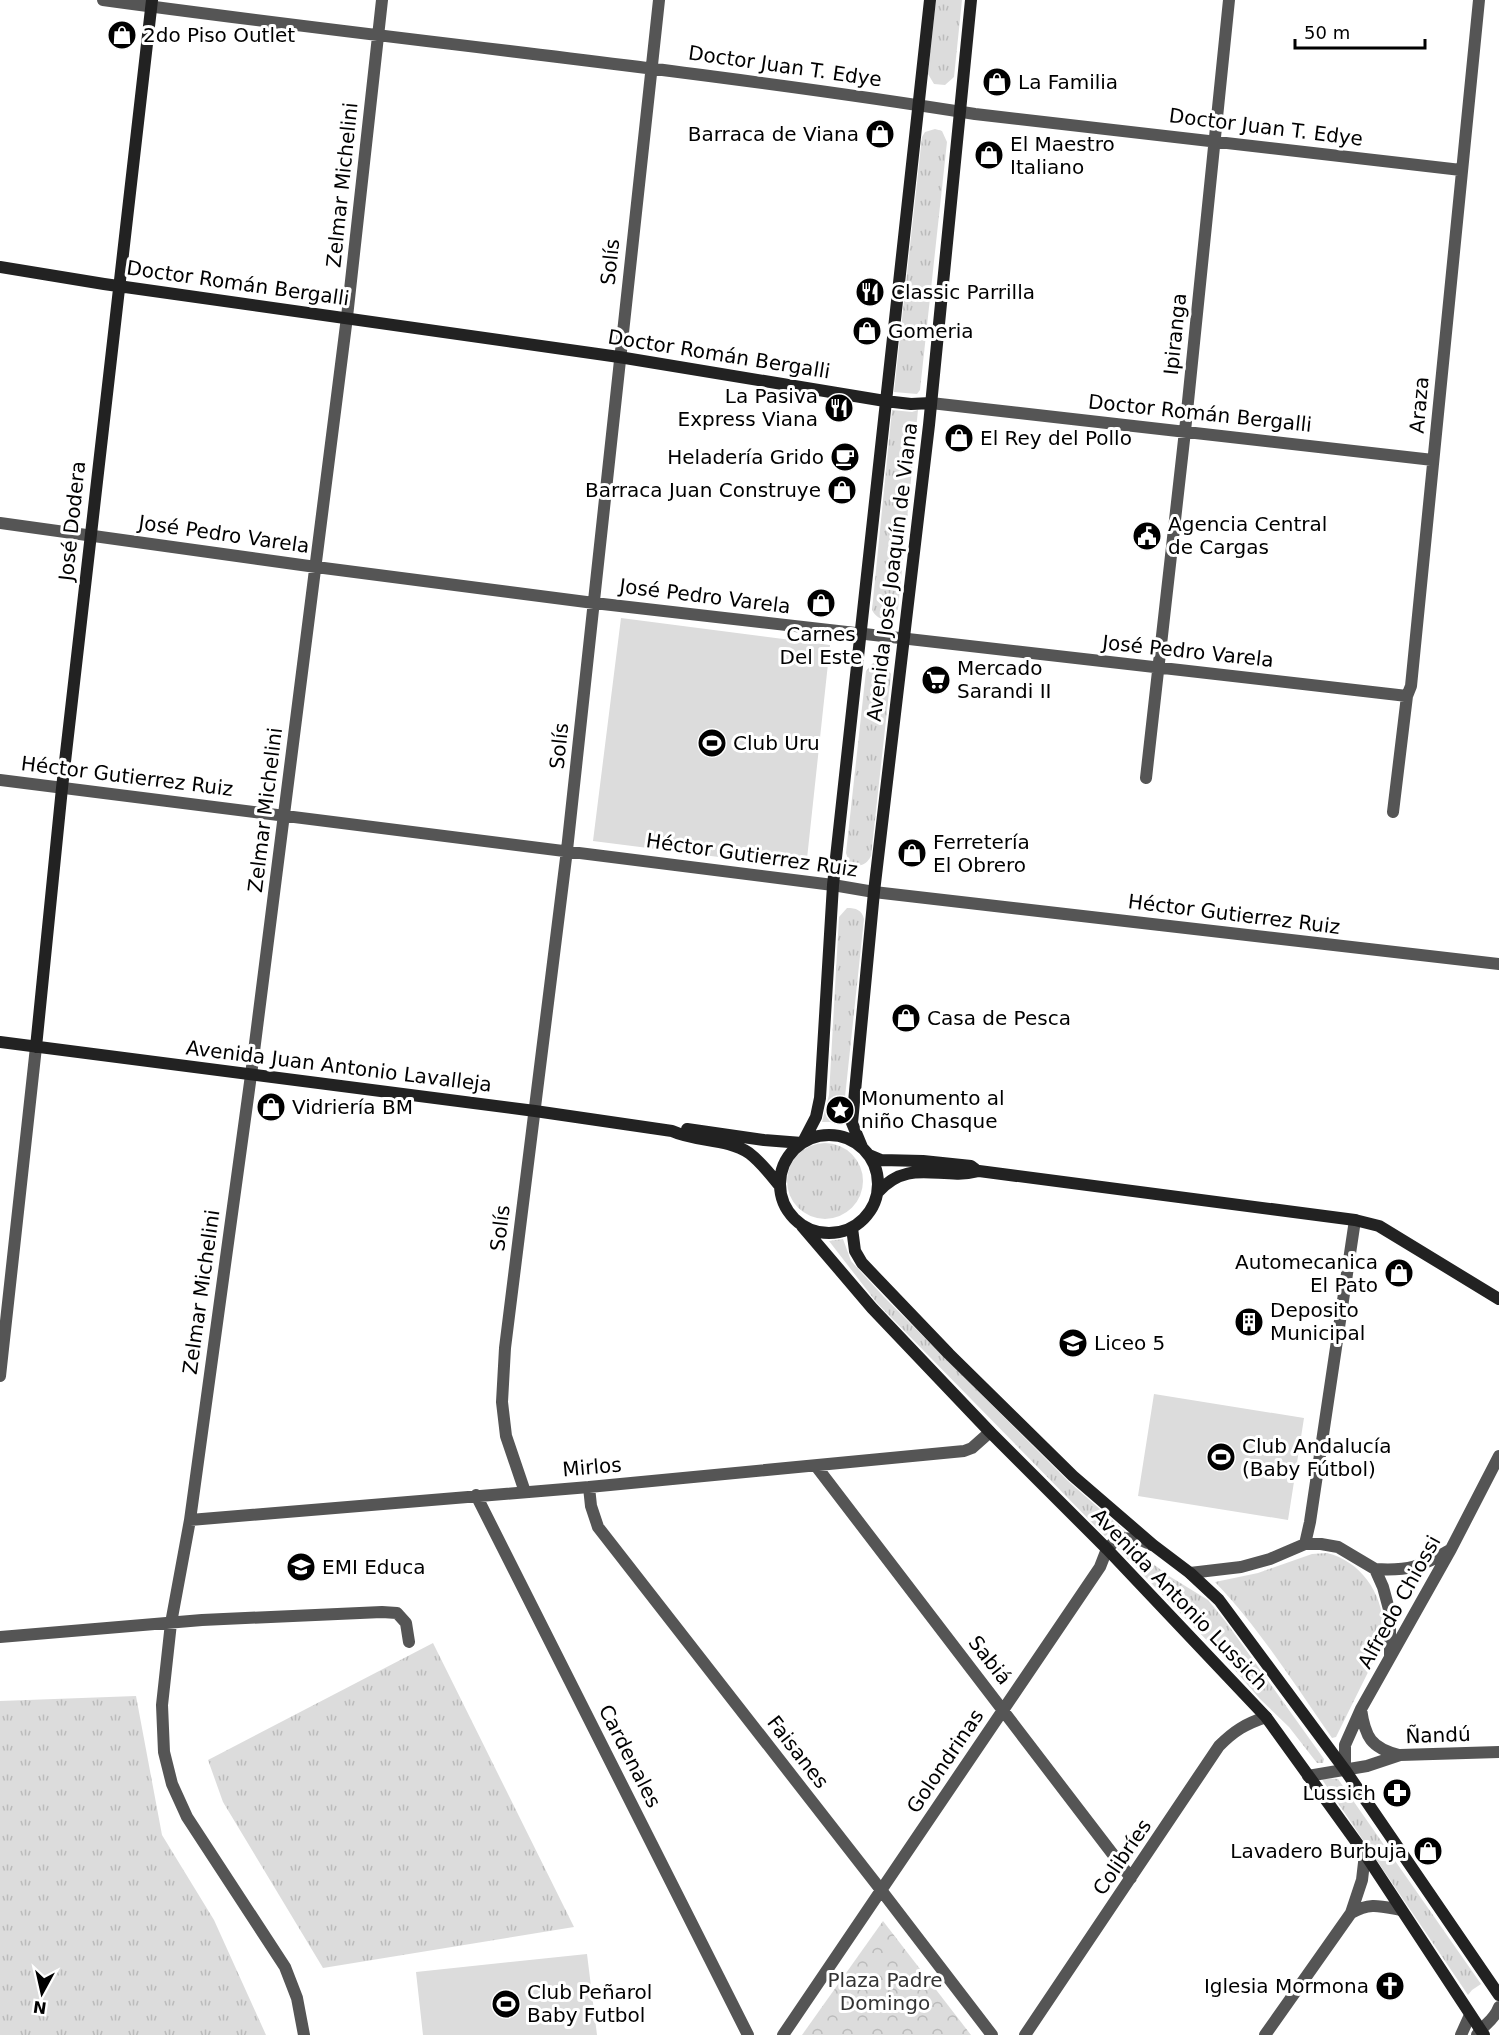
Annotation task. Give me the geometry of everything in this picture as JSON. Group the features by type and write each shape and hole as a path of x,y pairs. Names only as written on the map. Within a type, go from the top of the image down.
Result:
{"main road":[{"name":"Avenida José Joaquín de Viana","path":"802,1142 816,1117 820,1098 833,885 930,0"},
{"name":"Avenida José Joaquín de Viana","path":"865,1151 852,1124 874,892 931,403 971,0"},
{"name":"José Dodera","path":"36,1047 62,788 151,3"},
{"name":"Doctor Román Bergalli","path":"0,267 118,286 619,357 885,401 911,404 931,403"},
{"name":"Avenida Juan Antonio Lavalleja","path":"0,1042 535,1111 672,1131 686,1129 764,1140 802,1142"},
{"name":"Avenida Juan Antonio Lavalleja","path":"672,1131 684,1137 737,1147 749,1153 766,1168 779,1185"},
{"path":"865,1151 875,1166 878,1192 873,1207 864,1219 852,1228 835,1233 818,1233 802,1226 790,1215 782,1201 779,1185 782,1169 793,1149 816,1136 833,1135 850,1140 881,1160 971,1166 979,1171"},
{"path":"878,1192 889,1180 902,1174 925,1172 968,1174 979,1171 1355,1220 1379,1226 1499,1299"},
{"name":"Avenida Antonio Lussich","path":"802,1226 872,1308 990,1432 1107,1549 1266,1717 1365,1854 1480,2033"},
{"name":"Avenida Antonio Lussich","path":"852,1228 851,1237 862,1263 891,1293 1073,1476 1153,1545 1190,1573 1219,1600 1345,1770 1499,1995"}],"street":[{"name":"Doctor Juan T. Edye","path":"103,0 151,3 652,68 959,111 1461,170"},
{"name":"Zelmar Michelini","path":"304,2035 297,1998 285,1967 187,1817 172,1784 164,1752 162,1705 171,1623 190,1520 251,1075 347,317 382,0"},
{"name":"Solís","path":"525,1492 506,1436 502,1402 505,1348 567,850 659,0"},
{"name":"Ipiranga","path":"1146,778 1185,430 1229,0"},
{"name":"Araza","path":"1393,812 1407,696 1411,686 1479,0"},
{"name":"Doctor Román Bergalli","path":"931,403 1185,430 1433,460"},
{"name":"José Pedro Varela","path":"0,523 594,603 1407,696"},
{"name":"Héctor Gutierrez Ruiz","path":"0,780 567,850 874,892 1499,964"},
{"path":"0,1376 36,1047"},
{"path":"1305,1544 1355,1220"},
{"name":"Mirlos","path":"190,1520 589,1487 964,1451 972,1448 990,1432"},
{"name":"Alfredo Chiossi","path":"1345,1770 1345,1744 1361,1709 1451,1549 1499,1456"},
{"name":"Sabiá","path":"816,1466 1131,1878"},
{"name":"Faisanes","path":"589,1487 591,1506 598,1527 992,2035"},
{"name":"Cardenales","path":"476,1495 748,2035"},
{"path":"1107,1549 1118,1538 1139,1539 1153,1545"},
{"path":"1190,1573 1241,1567 1270,1559 1305,1544 1338,1547 1375,1569 1401,1570 1427,1563 1451,1549"},
{"name":"Golondrinas","path":"783,2035 1100,1567 1107,1549"},
{"path":"1375,1569 1383,1587 1390,1614 1390,1660"},
{"path":"0,1637 171,1623 382,1612 397,1613 406,1623 409,1642"},
{"path":"1361,1709 1367,1735 1374,1744 1383,1751 1400,1755"},
{"name":"Colibríes","path":"1025,2035 1219,1746 1247,1723 1266,1717"},
{"name":"Ñandú","path":"1308,1776 1367,1766 1400,1755 1499,1752"},
{"path":"1266,2035 1351,1913 1362,1880 1365,1854"},
{"path":"1351,1913 1364,1906 1374,1905 1401,1910"},
{"path":"1480,2033 1499,2007"},
{"path":"1461,2035 1470,2015"}],"green space":[{"path":"936,0 962,0 954,77 945,85 934,84 928,74"},
{"path":"935,129 942,131 947,142 920,390 917,394 894,392 922,137 925,132"},
{"path":"892,410 912,412 918,410 898,609 889,618 881,619 872,610"},
{"name":"Club Uru","path":"621,618 830,645 806,868 593,841"},
{"path":"873,663 884,664 891,674 871,856 867,862 859,865 849,862 846,853 866,671"},
{"path":"847,908 858,910 864,919 842,1125 822,1122 829,1095 839,917"},
{"path":"818,1143 832,1143 846,1149 857,1160 863,1174 860,1196 852,1208 832,1219 818,1219 804,1213 793,1202 787,1188 787,1174 793,1160 804,1149"},
{"path":"843,1239 851,1261 884,1297 1068,1481 1126,1532 1112,1532 1105,1536 877,1303 829,1241"},
{"name":"Club Andalucía (Baby Fútbol)","path":"1154,1394 1304,1418 1288,1520 1138,1496"},
{"path":"1123,1543 1208,1600 1324,1759 1323,1763 1317,1763 1289,1727 1118,1549"},
{"path":"1327,1553 1342,1558 1366,1578 1380,1606 1383,1621 1378,1652 1336,1737 1332,1738 1262,1638 1215,1582 1258,1573 1312,1554"},
{"path":"433,1643 574,1927 323,1968 223,1802 208,1760"},
{"path":"136,1696 162,1835 214,1920 266,2035 0,2035 0,1701"},
{"path":"1321,1778 1338,1779 1481,1984 1468,1995"},
{"name":"Plaza Padre Domingo","path":"883,1921 971,2035 802,2035"},
{"name":"Club Peñarol Baby Futbol","path":"587,1954 597,2035 423,2035 416,1972"}],"place":[{"name":"2do Piso Outlet","path":"122,35"},
{"name":"La Familia","path":"997,82"},
{"name":"Barraca de Viana","path":"880,134"},
{"name":"El Maestro Italiano","path":"989,155"},
{"name":"Classic Parrilla","path":"870,292"},
{"name":"Gomeria","path":"867,331"},
{"name":"La Pasiva Express Viana","path":"839,408"},
{"name":"El Rey del Pollo","path":"959,438"},
{"name":"Heladería Grido","path":"845,457"},
{"name":"Barraca Juan Construye","path":"842,490"},
{"name":"Agencia Central de Cargas","path":"1147,536"},
{"name":"Carnes Del Este","path":"821,603"},
{"name":"Mercado Sarandi II","path":"936,680"},
{"name":"Club Uru","path":"712,743"},
{"name":"Ferretería El Obrero","path":"912,853"},
{"name":"Casa de Pesca","path":"906,1018"},
{"name":"Vidriería BM","path":"271,1107"},
{"name":"Monumento al niño Chasque","path":"840,1110"},
{"name":"Automecanica El Pato","path":"1399,1273"},
{"name":"Deposito Municipal","path":"1249,1322"},
{"name":"Liceo 5","path":"1073,1343"},
{"name":"Club Andalucía (Baby Fútbol)","path":"1221,1457"},
{"name":"EMI Educa","path":"301,1567"},
{"name":"Lussich","path":"1397,1793"},
{"name":"Lavadero Burbuja","path":"1428,1851"},
{"name":"Iglesia Mormona","path":"1390,1986"},
{"name":"Club Peñarol Baby Futbol","path":"506,2004"}]}
